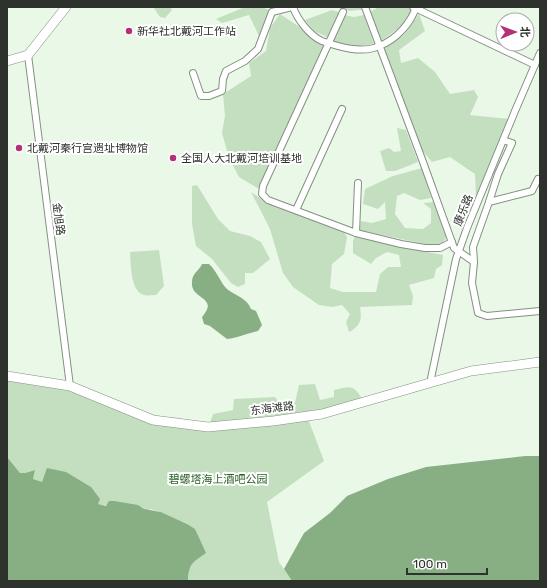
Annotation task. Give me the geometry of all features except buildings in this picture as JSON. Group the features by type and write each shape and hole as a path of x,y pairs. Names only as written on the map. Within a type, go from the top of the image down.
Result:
{"main road":[{"path":"7,61 28,55 66,7"},
{"name":"东海滩路","path":"7,376 70,386 153,420 208,427 273,421 322,414 471,371 540,362"}],"street":[{"path":"193,73 201,96 209,96 222,91 223,79 226,71 245,61 258,49 272,12 293,7 296,15 308,31 322,41 350,49 379,46 393,38 405,28 415,7 535,65"},
{"path":"365,7 454,248 474,262"},
{"path":"343,12 263,186 262,194 268,200 356,233 425,248 440,248 452,242"},
{"name":"康乐路","path":"430,383 458,252 540,53"},
{"name":"金旭路","path":"28,55 70,386"},
{"path":"296,210 342,109"},
{"path":"503,140 512,143 498,174 472,247 474,262 472,283 478,313 487,316 540,311"},
{"path":"489,202 532,192 538,179"},
{"path":"356,233 358,183"}],"green space":[{"path":"153,7 170,7 172,10 165,18 160,17"},
{"path":"245,7 262,7 269,10 259,36 249,15 222,23 216,19"},
{"path":"342,7 371,7 369,9 349,11"},
{"path":"379,7 406,7 414,10 404,24 381,41 370,12"},
{"path":"332,10 339,12 327,37 314,31 305,20"},
{"path":"280,14 325,44 259,189 239,177 229,158 222,133 225,116 223,94 251,76 249,63 266,51 270,28"},
{"path":"419,14 425,31 399,50 401,63 418,58 435,72 450,94 474,90 478,97 470,115 509,119 476,198 475,174 450,157 432,162 420,148 384,49 405,34"},
{"path":"344,15 354,17 364,15 374,44 348,47 332,42"},
{"path":"397,128 406,130 418,162 395,171 386,171 380,151 389,148 394,152 401,151"},
{"path":"422,168 431,198 420,200 404,193 397,196 395,214 405,228 423,229 431,223 431,209 423,203 434,202 447,237 441,245 425,244 359,230 361,221 372,223 386,219 385,202 378,209 363,204 365,189 393,176"},
{"path":"197,185 218,219 230,231 250,236 261,242 270,259 253,273 245,273 245,284 238,287 231,283 212,259 196,246 192,224 192,186"},
{"path":"251,192 267,203 343,231 347,237 344,254 332,264 330,288 343,292 376,292 380,274 388,267 401,267 399,255 387,252 376,258 371,264 353,253 353,241 355,236 443,255 442,265 436,269 434,278 409,285 413,296 412,305 360,307 360,322 349,332 346,322 350,314 342,305 332,307 319,305 293,287 283,273 270,229"},
{"path":"159,250 164,286 156,295 144,295 139,292 134,283 131,270 130,252"},
{"name":"碧螺塔海上酒吧公园","path":"7,376 70,386 153,420 220,426 307,416 324,461 267,502 279,562 292,581 188,581 189,568 194,561 187,524 161,512 150,509 133,537 144,509 139,506 97,504 33,479 35,470 20,473 7,457"},
{"path":"315,384 320,400 334,397 334,390 348,387 357,391 363,400 314,411 210,423 213,414 233,410 234,399 275,397 281,405 295,403 299,385"}],"shaded area":[{"path":"202,264 209,264 227,289 247,302 251,309 256,311 262,325 258,331 227,339 210,326 204,324 202,317 207,310 208,305 206,301 195,292 192,282 194,274"},
{"path":"525,456 540,456 540,581 292,581 284,569 304,533 330,513 347,496 388,479 426,467"},
{"path":"7,457 20,473 35,470 33,479 42,482 47,468 66,472 91,487 100,499 98,504 106,506 109,501 114,501 138,505 144,509 161,512 187,524 195,529 206,553 197,559 190,567 188,581 7,581"}],"place":[{"name":"新华社北戴河工作站","path":"129,31"},
{"name":"北戴河秦行宫遗址博物馆","path":"19,148"},
{"name":"全国人大北戴河培训基地","path":"173,158"}]}
